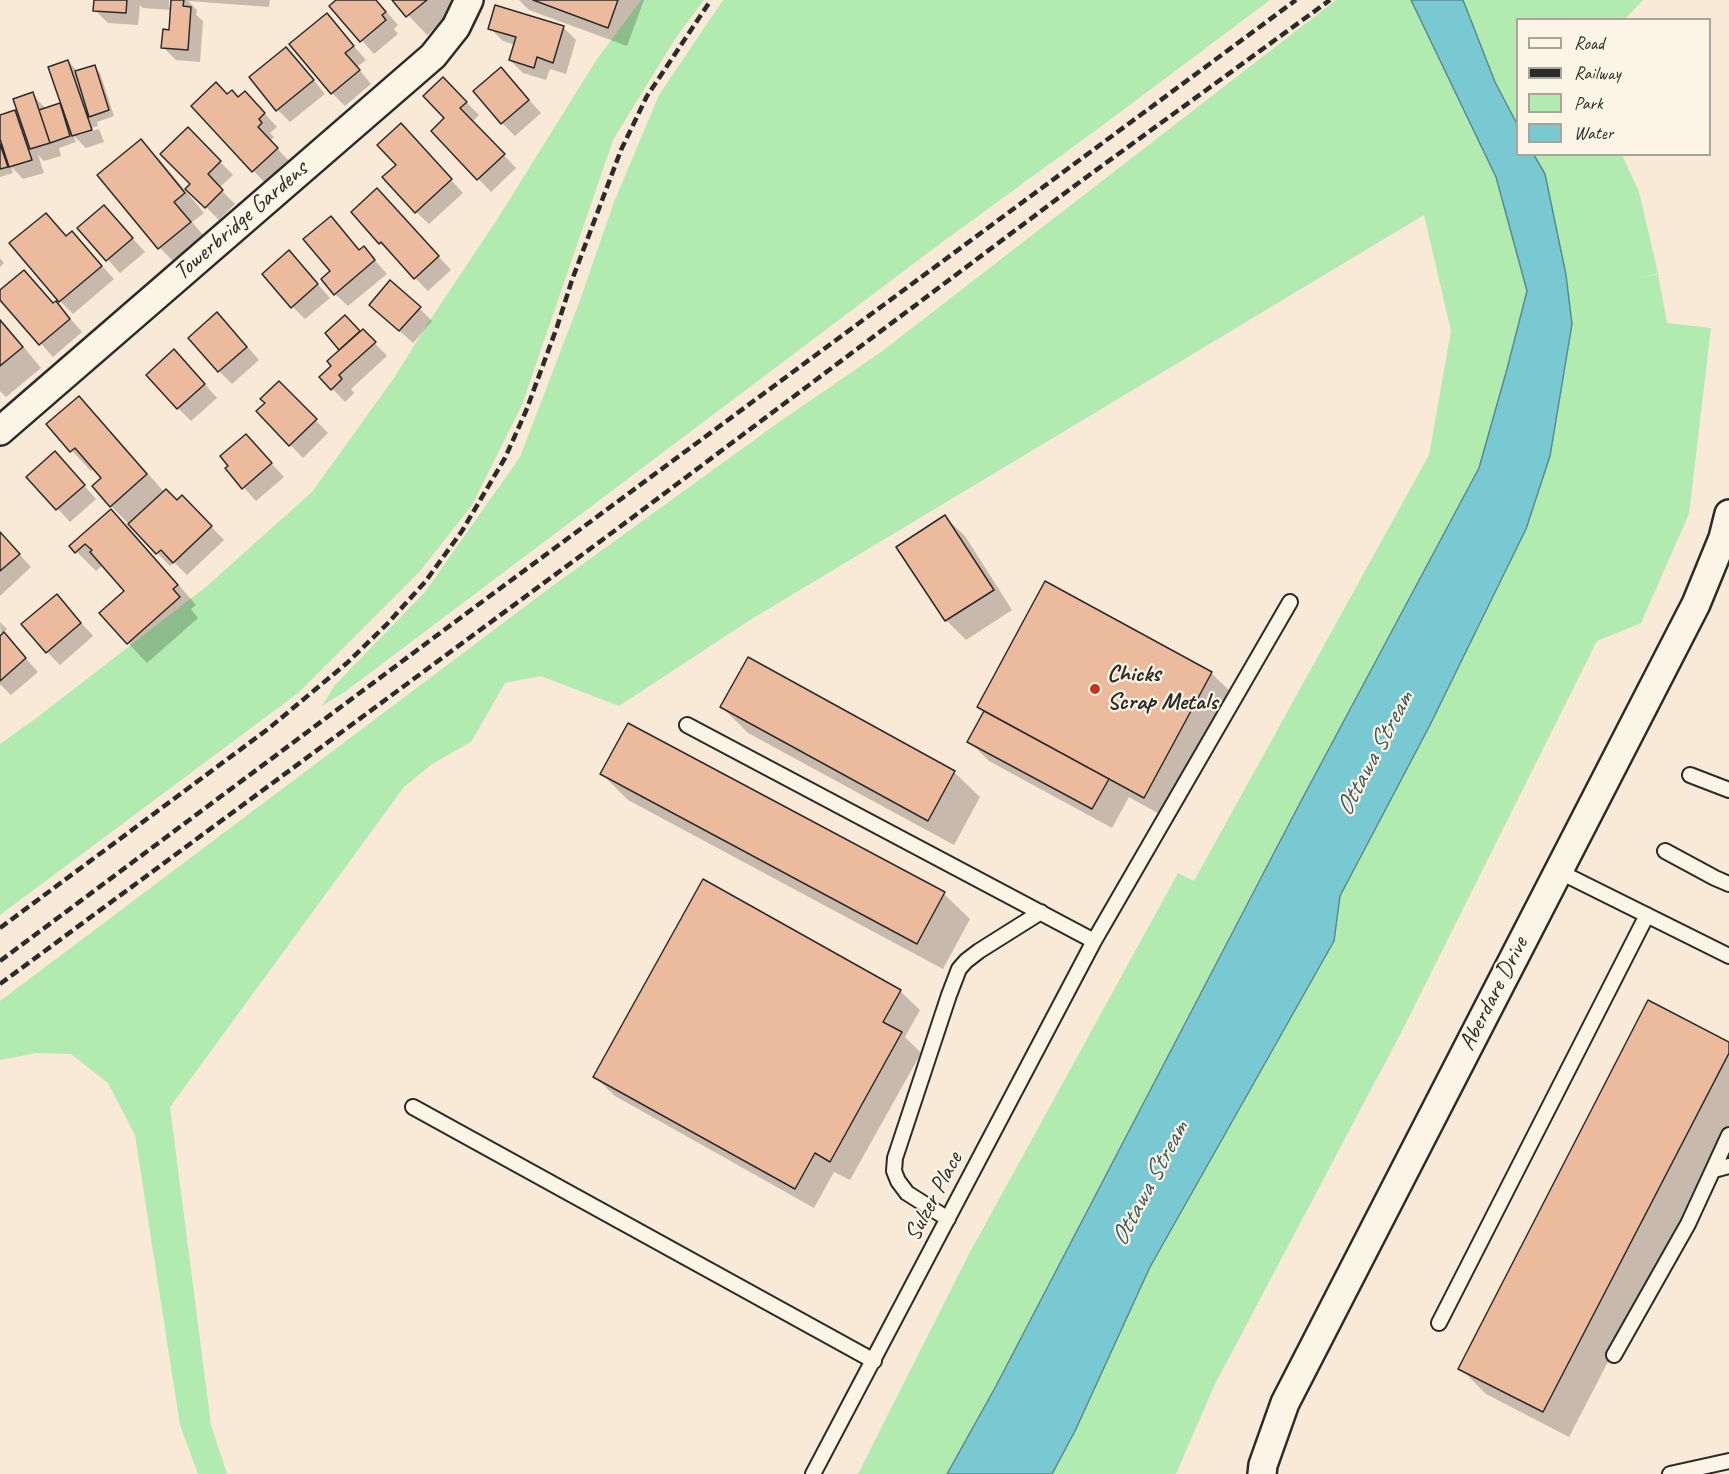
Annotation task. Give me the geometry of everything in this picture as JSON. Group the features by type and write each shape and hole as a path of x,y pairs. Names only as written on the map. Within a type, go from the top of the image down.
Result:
{"street":[{"name":"Towerbridge Gardens","path":"0,431 434,56 456,27 469,0"},
{"name":"Aberdare Drive","path":"1262,1474 1263,1465 1285,1403 1695,604 1722,538 1729,514"}],"lane":[{"name":"Sulzer Place","path":"813,1474 1094,941 1290,602"},
{"path":"687,725 1094,941"},
{"path":"1690,775 1729,790"},
{"path":"1665,851 1729,884"},
{"path":"1557,871 1729,956"},
{"path":"948,1219 907,1193 894,1171 895,1158 959,969 979,951 1041,912"},
{"path":"1438,1323 1647,915"},
{"path":"413,1107 874,1361"},
{"path":"1614,1355 1688,1224 1729,1135"},
{"path":"1714,1170 1729,1166"},
{"path":"1670,1474 1729,1461"}],"green space":[{"path":"641,0 704,0 675,39 613,140 522,405 472,505 421,570 298,693 0,915 0,744 207,586 312,492 394,378 498,218 597,59"},
{"path":"723,0 1270,0 941,243 346,691 322,706 334,686 425,592 520,457 579,303 614,202 659,95"},
{"path":"1336,0 1411,0 1496,177 1527,291 1509,363 1479,468 1256,886 996,1386 947,1474 858,1474 969,1254 1178,873 1194,881 1429,455 1451,331 1424,215 750,620 619,706 541,676 505,683 471,742 432,764 404,787 170,1107 211,1425 227,1474 198,1474 180,1425 135,1135 108,1083 71,1054 36,1053 0,1060 0,1001 551,587 782,420 881,352"},
{"path":"1463,0 1643,0 1626,18 1516,18 1516,122 1495,82"},
{"path":"1535,156 1622,156 1639,192 1658,273 1642,278 1658,274 1667,323 1711,328 1689,514 1641,623 1597,641 1404,1027 1214,1386 1176,1474 1052,1474 1150,1267 1334,941 1339,896 1430,725 1526,529 1550,456 1566,275 1545,174"}],"water":[{"name":"Ottawa Stream","path":"1411,0 1463,0 1495,82 1516,122 1516,156 1535,156 1545,174 1566,275 1572,324 1550,456 1526,529 1430,725 1340,896 1334,941 1150,1267 1075,1431 1052,1474 947,1474 996,1386 1300,803 1479,468 1527,291 1496,177"}],"building":[{"path":"94,0 127,0 126,13 93,11"},
{"path":"171,0 184,0 183,6 191,7 188,50 161,48 163,29 169,30"},
{"path":"336,0 376,0 386,12 382,15 386,20 360,42 329,6"},
{"path":"392,0 427,0 406,17"},
{"path":"533,0 618,0 608,28"},
{"path":"495,5 564,26 553,63 537,57 534,68 509,60 516,37 488,29"},
{"path":"327,13 354,46 345,53 360,70 331,94 289,44"},
{"path":"286,47 314,80 276,111 249,77"},
{"path":"68,60 92,130 72,136 48,67"},
{"path":"95,65 109,110 89,117 75,71"},
{"path":"501,67 529,100 501,124 473,91"},
{"path":"443,77 467,102 460,108 505,154 477,180 431,131 444,118 423,96"},
{"path":"216,82 227,94 232,90 238,97 245,91 265,113 259,119 262,123 258,127 278,148 252,172 191,106"},
{"path":"33,92 50,143 30,149 13,99"},
{"path":"60,103 70,136 50,143 39,110"},
{"path":"15,110 32,160 9,167 0,139 0,115"},
{"path":"401,123 452,179 415,213 382,177 396,165 377,145"},
{"path":"188,127 221,161 208,174 223,190 205,208 185,189 190,184 160,154"},
{"path":"141,139 185,193 174,202 191,222 158,249 97,175"},
{"path":"0,144 8,167 0,169"},
{"path":"377,188 439,256 414,279 351,212"},
{"path":"104,205 133,238 106,261 77,228"},
{"path":"46,213 66,236 72,231 102,266 59,302 9,243"},
{"path":"331,216 359,250 364,246 375,260 334,295 321,279 330,271 303,239"},
{"path":"289,250 318,284 291,308 262,274"},
{"path":"24,270 53,303 56,301 70,319 39,345 0,300 0,290"},
{"path":"390,280 421,307 399,331 369,305"},
{"path":"217,312 247,347 218,372 188,338"},
{"path":"345,315 360,331 339,350 325,333"},
{"path":"0,320 23,347 0,366"},
{"path":"363,329 376,342 339,375 342,379 331,390 319,377 331,366 327,361"},
{"path":"174,349 205,384 177,409 146,375"},
{"path":"279,381 317,419 289,446 256,411 265,403 260,399"},
{"path":"79,396 147,474 110,507 92,486 101,478 75,448 70,452 46,424"},
{"path":"246,434 272,463 242,489 225,468 228,466 220,456"},
{"path":"55,451 85,485 56,510 26,477"},
{"path":"166,489 177,500 182,495 212,526 173,563 161,550 156,554 128,524"},
{"path":"111,509 178,585 173,589 180,597 127,644 99,613 124,591 85,544 75,553 69,546"},
{"path":"945,515 994,590 945,621 896,547"},
{"path":"0,532 20,554 0,571"},
{"name":"Chicks Scrap Metals","path":"1045,581 1212,672 1144,798 977,707"},
{"path":"57,594 81,623 46,653 21,624"},
{"path":"4,632 26,658 0,681 0,636"},
{"path":"748,657 955,771 928,821 720,707"},
{"path":"984,711 1109,779 1092,809 967,742"},
{"path":"628,723 945,892 917,944 600,774"},
{"path":"703,879 901,990 883,1022 902,1032 830,1162 815,1153 795,1189 593,1077"},
{"path":"1648,1000 1729,1042 1729,1053 1543,1412 1458,1369"}],"railway":[{"path":"0,928 268,729 347,663 425,582 462,531 505,458 526,411 621,150 647,96 711,0"},
{"path":"0,961 1296,0"},
{"path":"0,984 617,529 1077,184 1330,0"}],"place":[{"name":"Chicks Scrap Metals","path":"1095,689"}]}
